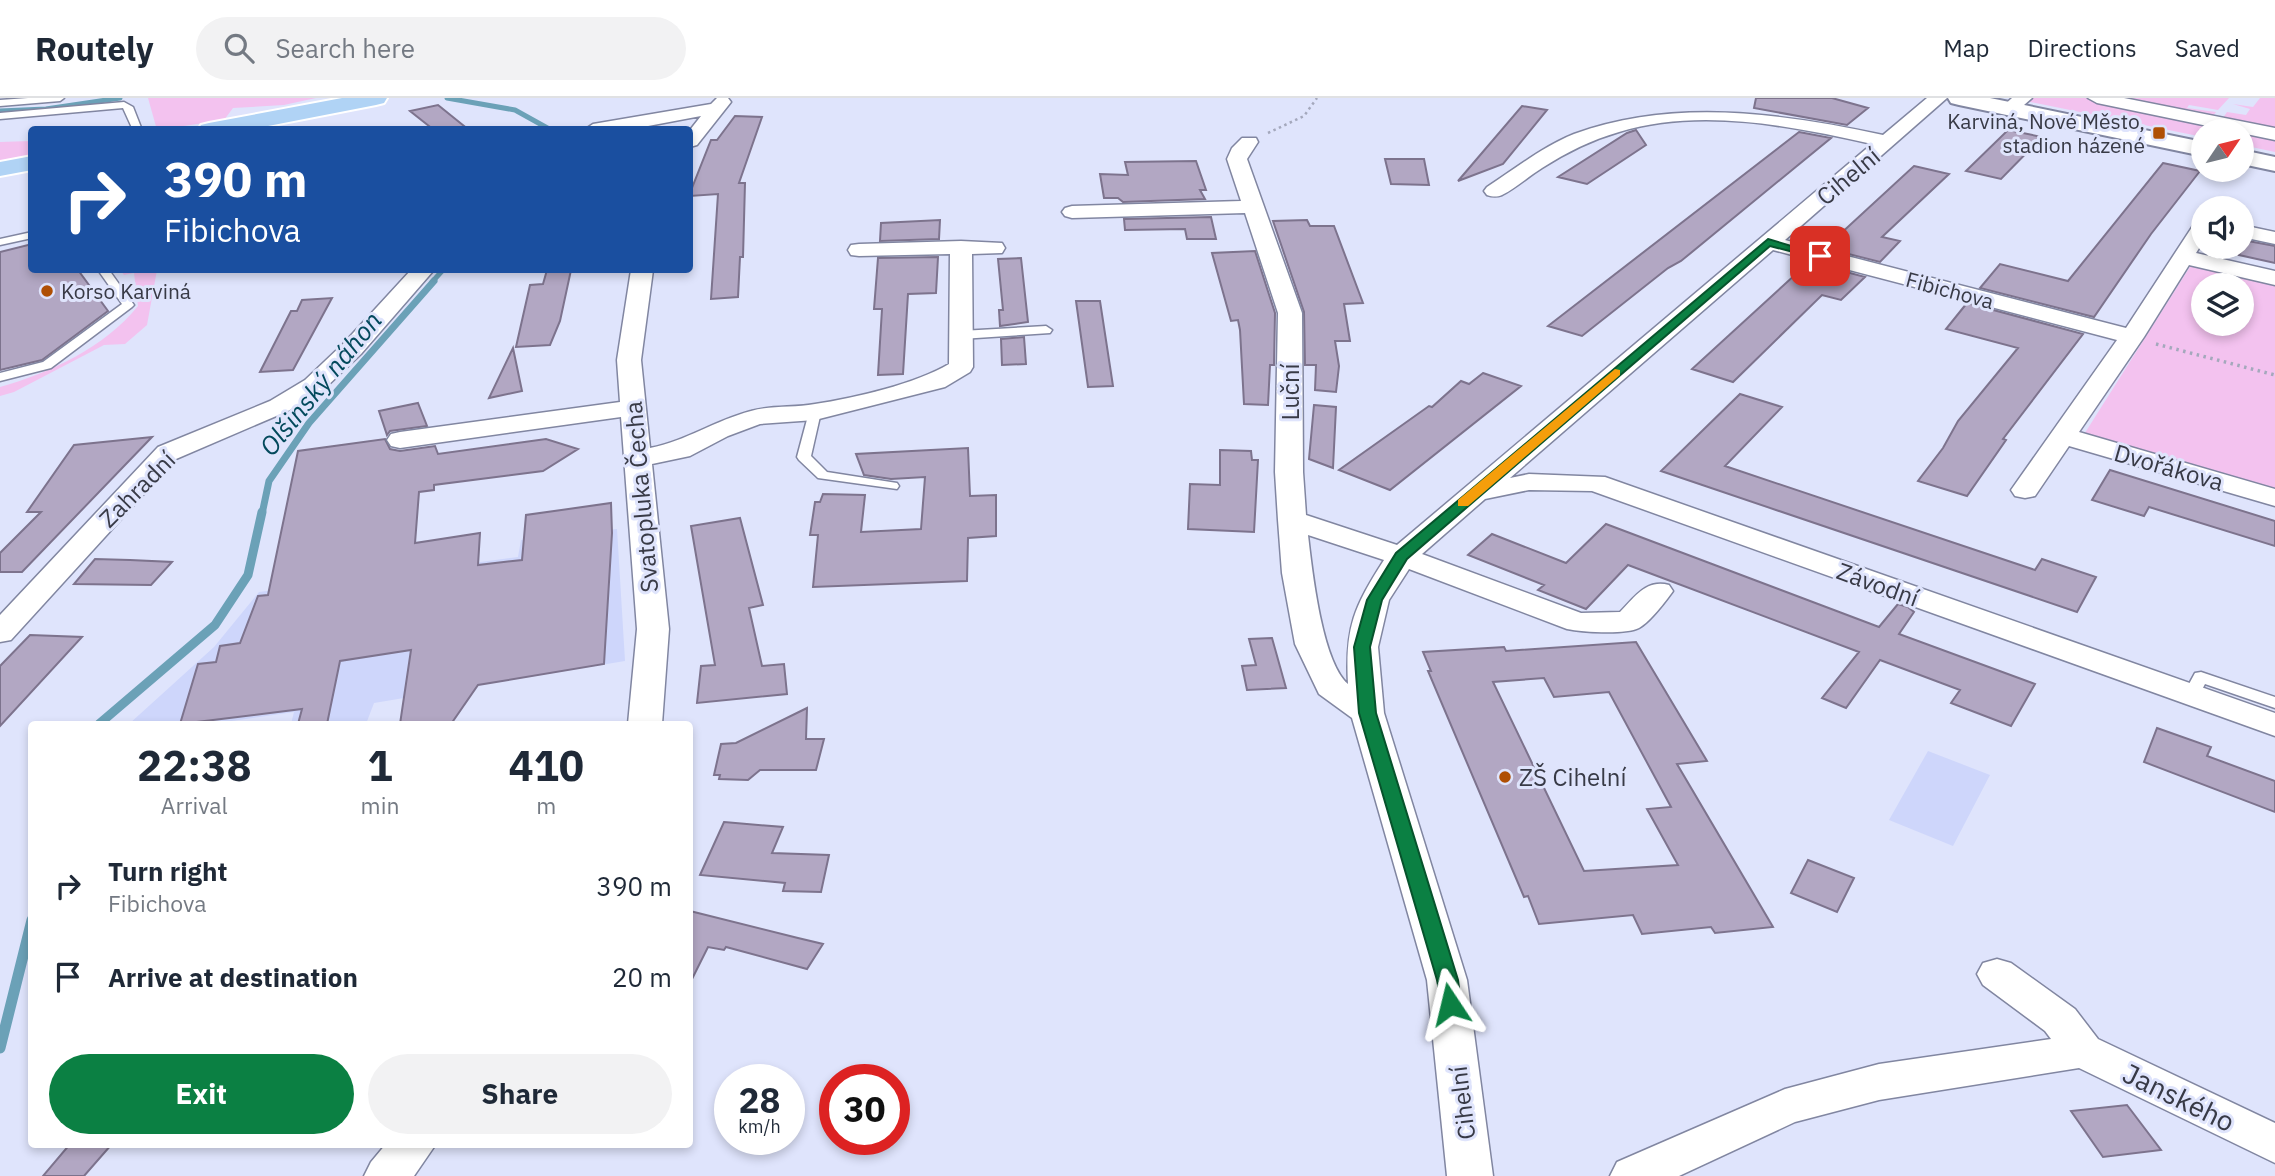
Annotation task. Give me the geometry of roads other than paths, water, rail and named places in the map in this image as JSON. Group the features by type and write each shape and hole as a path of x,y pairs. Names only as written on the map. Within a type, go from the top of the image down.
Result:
{"main road":[{"path":"230,126 376,98"},
{"path":"0,169 28,164"}],"street":[{"name":"Cihelní","path":"1470,1176 1447,980 1367,713 1362,647 1374,600 1402,556 1938,98"},
{"path":"1959,98 2016,103 2191,146"},
{"path":"2097,98 2199,119"},
{"path":"612,126 721,103"},
{"path":"693,137 721,103"},
{"path":"2216,119 2228,105"},
{"name":"Cihelní","path":"1494,191 1579,138 1629,120 1683,112 1777,120 1888,142"},
{"path":"2254,130 2275,134"},
{"name":"Luční","path":"1249,142 1239,152 1237,159 1290,313 1289,471 1292,520 1297,573 1311,644 1331,687 1367,713"},
{"path":"2254,160 2275,164"},
{"path":"1072,212 1254,207"},
{"path":"2254,233 2275,238"},
{"name":"Fibichova","path":"1768,242 2132,337"},
{"path":"2025,490 2132,337 2191,245"},
{"path":"637,459 681,450 719,430 757,417 815,412 853,405 947,378 961,367 961,247"},
{"path":"859,250 993,248"},
{"path":"2184,257 2275,278"},
{"name":"Zahradní","path":"0,633 167,453 279,406 314,385 352,349 420,273"},
{"name":"Svatopluka Čecha","path":"642,273 629,360 653,629 645,721"},
{"path":"400,440 632,408"},
{"name":"Dvořákova","path":"2064,436 2275,498"},
{"name":"Závodní","path":"1474,493 1529,482 1595,483 2275,725"},
{"path":"1292,520 1402,556 1578,622 1628,621 1658,591"},
{"name":"Janského","path":"1997,974 2072,1035 2275,1144"},
{"path":"1633,1176 1785,1107 2072,1035"},
{"path":"387,1176 411,1148"}],"lane":[{"path":"0,103 60,98"},
{"path":"0,116 124,105 129,107 136,126"},
{"path":"0,242 28,236"},
{"path":"0,377 47,365 128,305 106,273"},
{"path":"961,335 1046,330"},
{"path":"815,412 804,457 823,475 892,486"},
{"path":"2191,695 2201,677 2275,704"}],"waterway":[{"name":"Olšinský náhon","path":"0,111 46,109 120,98"},
{"name":"Olšinský náhon","path":"447,98 515,110 544,126"},
{"name":"Olšinský náhon","path":"432,282 440,273"},
{"name":"Olšinský náhon","path":"262,514 269,481 309,423 434,281"},
{"name":"Olšinský náhon","path":"103,721 215,625 248,575 262,512"},
{"name":"Olšinský náhon","path":"0,1048 28,936"}],"place":[{"name":"Karviná, Nové Město, stadion házené","path":"2159,133"},
{"name":"Korso Karviná","path":"47,291"},
{"name":"ZŠ Cihelní","path":"1505,777"}]}
